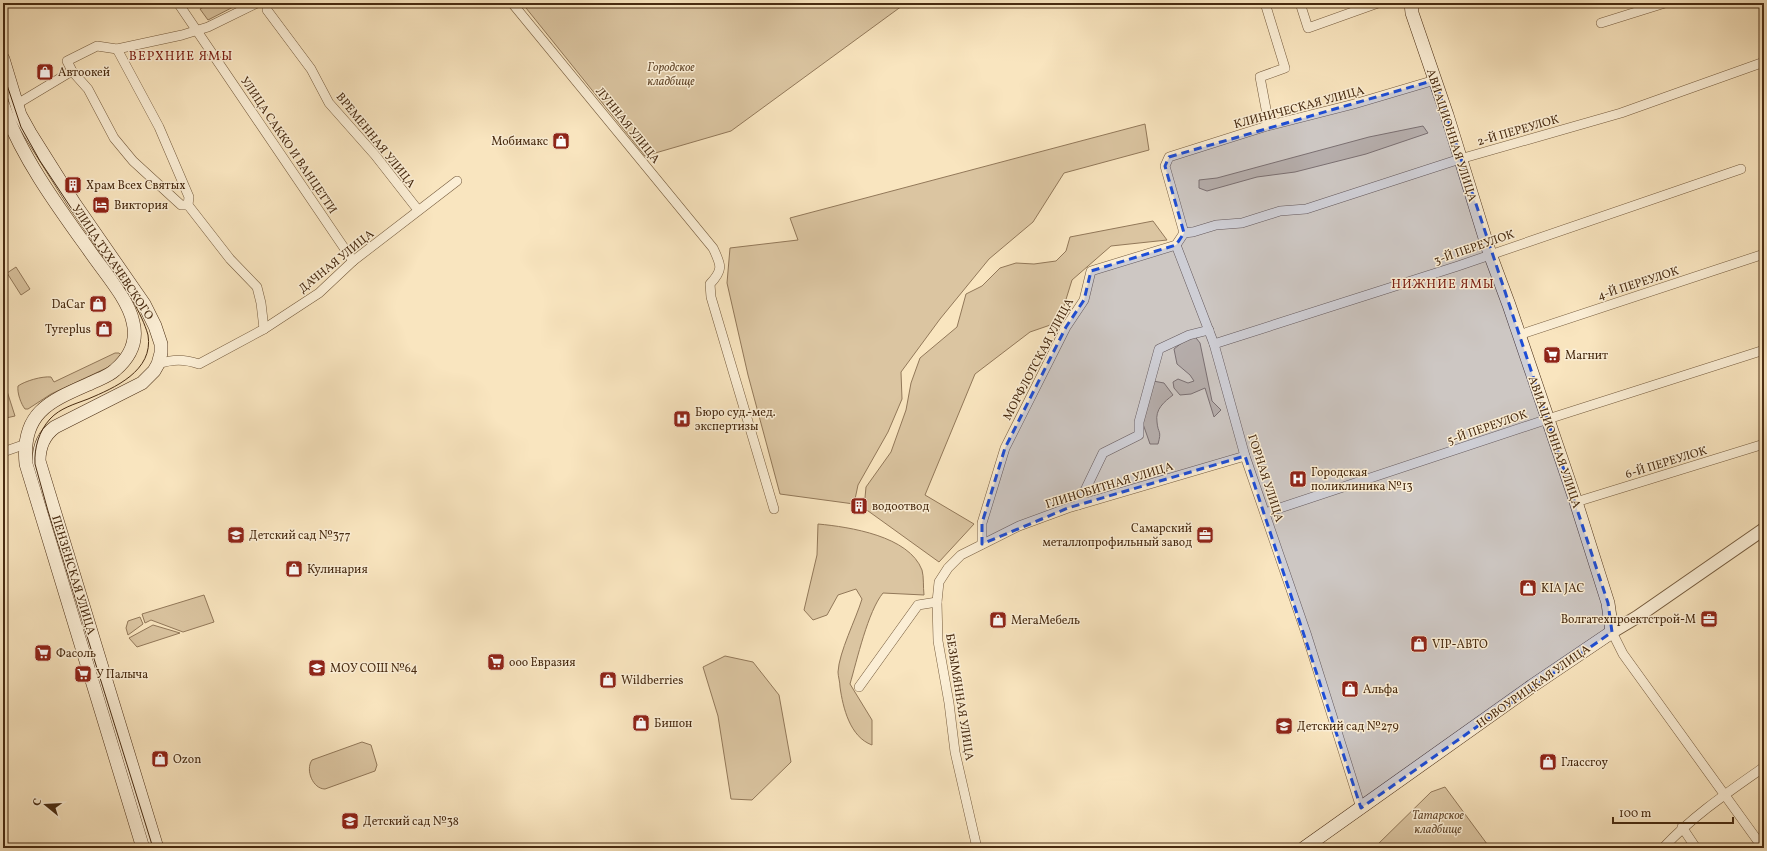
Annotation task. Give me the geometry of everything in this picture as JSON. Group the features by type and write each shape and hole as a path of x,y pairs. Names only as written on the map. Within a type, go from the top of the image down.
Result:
{"main road":[{"name":"АВИАЦИОННАЯ УЛИЦА","path":"1411,3 1412,13 1435,80 1490,254 1576,502 1608,603 1612,632"},
{"name":"УЛИЦА ТУХАЧЕВСКОГО","path":"3,59 17,104 30,133 66,192 152,317 161,344 161,353 158,364"},
{"name":"УЛИЦА ТУХАЧЕВСКОГО","path":"3,105 14,130 35,169 128,308 133,321 134,331 130,354 122,364 113,372 49,403 34,422 27,441"},
{"path":"27,441 43,441 49,432 61,423 142,383 154,371 158,364"},
{"name":"ПЕНЗЕНСКАЯ УЛИЦА","path":"27,441 26,464 143,848"},
{"name":"ПЕНЗЕНСКАЯ УЛИЦА","path":"43,441 39,455 40,466 157,848"},
{"name":"НОВОУРИЦКАЯ УЛИЦА","path":"1304,848 1532,686 1612,632"}],"street":[{"name":"УЛИЦА САККО И ВАНЦЕТТИ","path":"178,3 353,262"},
{"path":"188,205 181,205 133,161 114,138 88,89 72,71 67,61 97,46 117,49 182,35 208,27 257,3"},
{"name":"ВРЕМЕННАЯ УЛИЦА","path":"267,3 267,10 311,69 329,103 375,155 418,210"},
{"name":"ЛУННАЯ УЛИЦА","path":"512,3 713,248 720,264 719,275 710,284 711,297 774,509"},
{"path":"1265,3 1284,68 1260,77 1266,109 1267,126"},
{"path":"1300,3 1308,28 1378,3"},
{"path":"1601,23 1665,3"},
{"path":"117,49 160,127 188,197 188,205 230,259 257,287 261,303 264,329"},
{"name":"2-Й ПЕРЕУЛОК","path":"1184,233 1193,232 1216,225 1242,223 1280,211 1306,209 1460,159 1620,113 1764,62"},
{"path":"17,104 72,71"},
{"name":"КЛИНИЧЕСКАЯ УЛИЦА","path":"1184,233 1165,166 1169,156 1267,126 1354,104 1435,80"},
{"name":"3-Й ПЕРЕУЛОК","path":"1214,344 1490,254 1741,169"},
{"name":"ДАЧНАЯ УЛИЦА","path":"158,364 172,359 200,364 264,329 319,293 353,262 457,180"},
{"path":"1176,245 1184,233"},
{"name":"ГОРНАЯ УЛИЦА","path":"1176,245 1214,344 1245,456 1307,636 1361,808"},
{"name":"МОРФЛОТСКАЯ УЛИЦА","path":"982,544 982,523 1005,448 1066,327 1084,300 1091,271 1176,245"},
{"name":"4-Й ПЕРЕУЛОК","path":"1519,335 1764,254"},
{"path":"1078,505 1103,453 1139,435 1138,422 1159,349 1189,335 1209,330"},
{"name":"5-Й ПЕРЕУЛОК","path":"1264,513 1548,419 1764,350"},
{"path":"3,452 27,441"},
{"name":"6-Й ПЕРЕУЛОК","path":"1576,502 1764,444"},
{"name":"ГЛИНОБИТНАЯ УЛИЦА","path":"982,544 1019,526 1078,505 1245,456"},
{"name":"НОВОУРИЦКАЯ УЛИЦА","path":"1612,632 1637,617 1764,528"},
{"name":"БЕЗЫМЯННАЯ УЛИЦА","path":"977,848 955,752 949,703 938,641 937,602 939,582 948,568 961,555 982,544"},
{"path":"859,687 918,605 937,602"},
{"name":"АВИАЦИОННАЯ УЛИЦА","path":"1612,632 1623,654 1763,848"},
{"path":"1663,848 1682,827 1724,794 1764,767"},
{"path":"1682,827 1696,848"}],"highlighted area":[{"path":"1435,80 1608,603 1612,632 1361,808 1245,456 1068,508 982,544 982,523 1005,448 1066,327 1084,300 1091,271 1176,245 1184,233 1165,166 1169,157"}],"green space":[{"path":"211,3 241,3 208,20 200,9"},
{"name":"Городское кладбище","path":"522,3 906,3 731,131 645,156"},
{"path":"1145,124 1149,150 1064,173 1033,222 989,259 940,319 901,372 902,399 888,432 858,485 854,504 780,494 748,375 727,283 730,248 798,240 790,218"},
{"path":"1423,126 1428,133 1366,154 1295,172 1257,177 1207,191 1199,188 1199,180 1217,178 1369,137"},
{"path":"1153,221 1167,240 1111,246 1072,280 1059,322 1030,332 975,374 925,495 974,524 939,562 864,508 866,487 891,452 906,410 911,383 920,358 957,327 966,294 982,286 1000,268 1016,263 1034,264 1056,261 1066,251 1070,237"},
{"path":"16,267 30,289 21,295 7,273"},
{"path":"1193,334 1200,343 1212,401 1221,410 1214,417 1205,388 1191,394 1180,395 1174,388 1173,382 1178,379 1188,383 1194,381 1190,375 1177,364 1174,349"},
{"path":"115,353 119,353 121,355 113,365 51,394 28,409 25,409 18,392 18,386 21,384 43,377 51,377 54,382"},
{"path":"1153,381 1164,383 1173,395 1163,403 1157,413 1157,426 1160,434 1158,444 1150,444 1142,421"},
{"path":"3,385 6,388 15,416 6,418 3,417"},
{"path":"818,524 862,531 892,541 905,549 915,558 922,570 924,595 883,593 872,611 850,684 872,720 872,745 858,736 849,721 843,704 838,674 844,645 862,599 856,589 838,595 827,615 813,620 804,610 817,555"},
{"path":"204,595 214,622 183,632 151,620 145,623 142,614"},
{"path":"140,617 143,624 128,635 126,628 128,621"},
{"path":"153,625 180,633 137,647 129,638"},
{"path":"725,656 753,662 779,695 791,762 752,800 731,799 718,716 703,667"},
{"path":"362,742 371,745 377,765 375,771 325,789 317,786 311,778 309,769 312,760"},
{"name":"Татарское кладбище","path":"1445,787 1490,848 1374,848 1431,792"}],"tram line":[{"path":"3,73 21,127 40,161 133,301 142,318 148,335 148,348 145,359 139,368 130,376 109,389 58,412 50,419 40,434 36,446 35,464 48,511 153,848"}],"place":[{"name":"Автоокей","path":"45,72"},
{"name":"Мобимакс","path":"561,141"},
{"name":"Храм Всех Святых","path":"73,185"},
{"name":"Виктория","path":"101,205"},
{"name":"DaCar","path":"98,304"},
{"name":"Tyreplus","path":"104,329"},
{"name":"Магнит","path":"1552,355"},
{"name":"Бюро суд.-мед. экспертизы","path":"682,419"},
{"name":"Городская поликлиника №13","path":"1298,479"},
{"name":"водоотвод","path":"859,506"},
{"name":"Детский сад №377","path":"236,535"},
{"name":"Самарский металлопрофильный завод","path":"1205,535"},
{"name":"Кулинария","path":"294,569"},
{"name":"KIA JAC","path":"1528,588"},
{"name":"Волгатехпроектстрой-М","path":"1709,619"},
{"name":"МегаМебель","path":"998,620"},
{"name":"VIP-АВТО","path":"1419,644"},
{"name":"Фасоль","path":"43,653"},
{"name":"ооо Евразия","path":"496,662"},
{"name":"МОУ СОШ №64","path":"317,668"},
{"name":"У Палыча","path":"83,674"},
{"name":"Wildberries","path":"608,680"},
{"name":"Альфа","path":"1350,689"},
{"name":"Бишон","path":"641,723"},
{"name":"Детский сад №279","path":"1284,726"},
{"name":"Ozon","path":"160,759"},
{"name":"Глассгоу","path":"1548,762"},
{"name":"Детский сад №38","path":"350,821"}],"district":[{"name":"ВЕРХНИЕ ЯМЫ","path":"181,55"},
{"name":"НИЖНИЕ ЯМЫ","path":"1443,283"}]}
